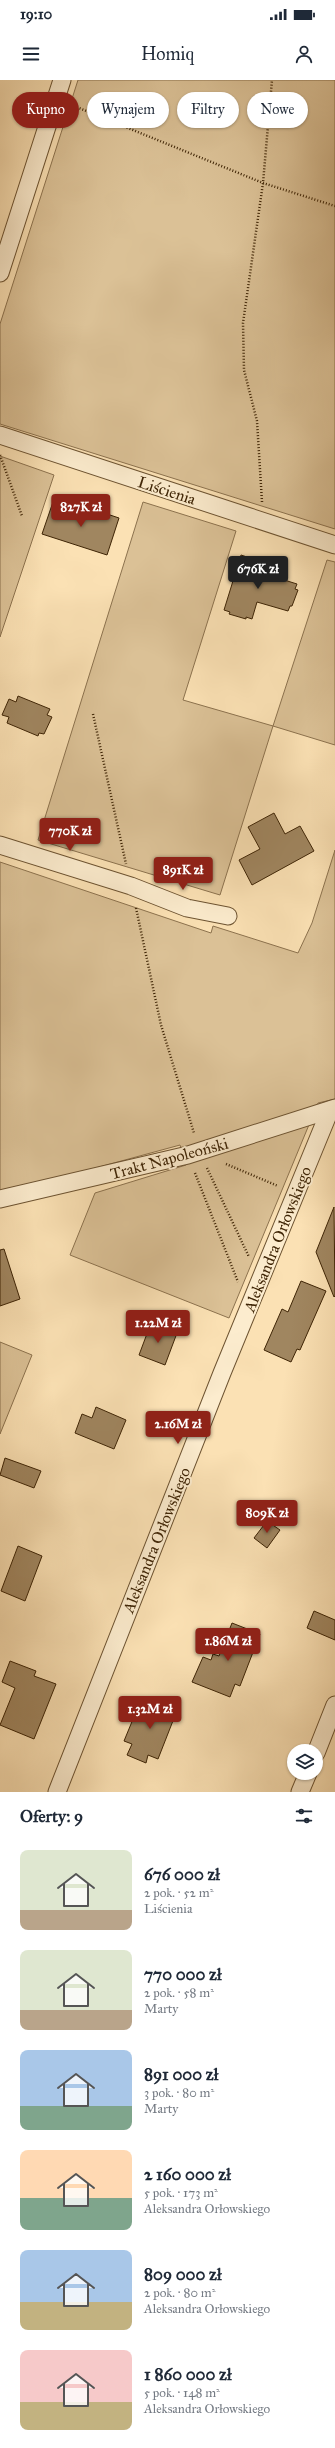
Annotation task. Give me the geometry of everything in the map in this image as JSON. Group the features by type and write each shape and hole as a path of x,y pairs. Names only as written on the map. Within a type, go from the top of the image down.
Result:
{"street":[{"path":"58,92 62,80"},
{"path":"0,273 47,128"},
{"name":"Liścienia","path":"0,435 335,545"},
{"path":"0,845 132,886 186,908 228,916"},
{"name":"Trakt Napoleoński","path":"0,1198 194,1154 332,1109"},
{"name":"Aleksandra Orłowskiego","path":"57,1792 248,1308 332,1109"},
{"path":"320,1744 335,1706"},
{"path":"300,1792 305,1780"}],"path":[{"path":"264,522 257,421 244,370 243,323 263,183 272,80"},
{"path":"79,108 263,183 335,206"},
{"path":"0,455 22,516"},
{"path":"93,714 132,886 161,1025 194,1154 248,1308"},
{"path":"194,1154 295,1194"},
{"path":"194,1154 228,1210 259,1282"}],"shaded area":[{"path":"78,80 335,80 335,529 0,424 0,324 63,128 79,128 79,92 74,92"},
{"path":"0,456 54,475 0,637"},
{"path":"143,502 236,531 183,700 273,726 220,895 38,840"},
{"path":"327,560 335,562 335,745 273,726"},
{"path":"335,850 335,1099 318,1103 229,1318 70,1255 95,1193 186,1165 180,1145 0,1194 0,862 211,933 213,926 298,953 312,923"},
{"path":"0,1342 32,1355 0,1434"}],"building":[{"path":"53,502 90,514 92,509 119,518 107,555 42,534"},
{"path":"241,555 265,563 262,573 297,584 295,589 298,590 292,606 290,606 288,611 257,602 252,619 246,617 246,619 229,614 230,612 224,610"},
{"path":"18,696 50,709 47,715 52,717 44,734 39,733 38,736 7,723 9,717 2,715 9,699 16,702"},
{"path":"274,813 285,834 300,826 314,851 252,885 239,860 260,849 248,827"},
{"path":"334,1207 335,1296 334,1297 316,1252"},
{"path":"4,1249 20,1299 0,1306 0,1250"},
{"path":"301,1281 326,1291 300,1350 297,1349 291,1362 264,1350 282,1309 288,1312"},
{"path":"151,1323 177,1333 165,1365 139,1355"},
{"path":"96,1407 126,1420 114,1449 75,1433 82,1414 92,1418"},
{"path":"5,1458 41,1471 34,1488 0,1475"},
{"path":"267,1521 280,1530 267,1548 254,1538"},
{"path":"18,1546 42,1556 25,1601 1,1591"},
{"path":"314,1611 335,1620 335,1640 307,1628"},
{"path":"232,1623 260,1634 240,1686 235,1684 230,1697 192,1682 203,1657 211,1660 213,1654 219,1656"},
{"path":"10,1661 36,1671 34,1676 56,1684 34,1739 0,1725 15,1688 2,1682"},
{"path":"151,1697 178,1708 158,1759 148,1755 146,1763 127,1755 132,1744 124,1741 138,1707 146,1710"}]}
